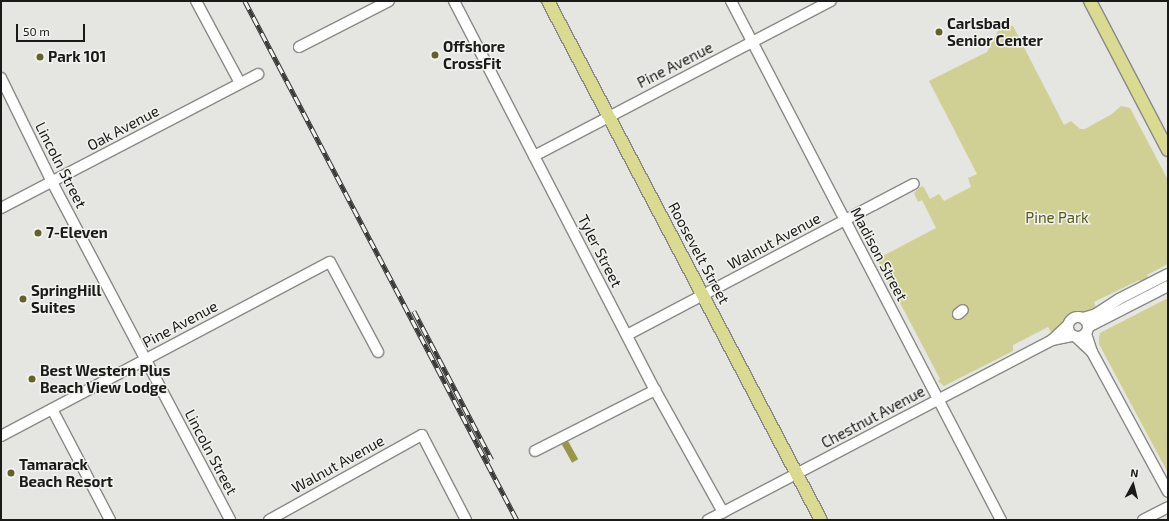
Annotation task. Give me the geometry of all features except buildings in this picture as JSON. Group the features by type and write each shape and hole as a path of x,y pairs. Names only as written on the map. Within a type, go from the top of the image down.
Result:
{"main road":[{"name":"Roosevelt Street","path":"548,1 821,520"},
{"path":"1090,1 1168,150"}],"street":[{"path":"196,1 240,83"},
{"path":"299,47 369,5 389,1"},
{"name":"Tyler Street","path":"454,1 655,390 723,512"},
{"name":"Madison Street","path":"731,1 844,221 1001,520"},
{"name":"Pine Avenue","path":"534,156 831,1"},
{"name":"Oak Avenue","path":"1,208 258,74"},
{"name":"Lincoln Street","path":"1,78 52,182 230,520"},
{"name":"Walnut Avenue","path":"627,336 703,294 914,184"},
{"name":"Pine Avenue","path":"1,436 330,262 378,352"},
{"path":"1086,326 1096,314 1119,299 1168,274"},
{"path":"1086,326 1168,286"},
{"name":"Chestnut Avenue","path":"708,520 1052,340 1067,326 1072,317 1086,326 1074,336 1052,340"},
{"path":"1067,326 1074,336 1092,352"},
{"path":"1086,326 1092,352 1168,492"},
{"path":"535,452 655,390"},
{"path":"52,409 110,520"},
{"name":"Walnut Avenue","path":"269,520 422,435 466,520"},
{"path":"1143,520 1168,507"}],"green space":[{"name":"Pine Park","path":"1001,25 1013,26 1064,125 1071,121 1080,129 1085,129 1112,114 1121,106 1130,108 1168,180 1168,264 1147,275 1149,279 1142,283 1139,280 1094,302 1096,308 1089,314 1071,313 1063,320 1061,327 1051,332 1048,327 1013,345 1013,351 944,386 938,381 940,379 877,259 936,228 922,200 918,202 914,193 919,188 923,186 930,199 939,194 944,201 971,187 968,178 977,174 929,81 987,52"},
{"path":"1168,298 1168,473 1099,344 1099,338 1100,333"}],"shaded area":[{"path":"568,441 578,459 572,463 562,444"}],"railway":[{"path":"245,1 517,520"},
{"path":"414,311 492,460"}],"place":[{"name":"Carlsbad Senior Center","path":"939,32"},
{"name":"Offshore CrossFit","path":"435,55"},
{"name":"Park 101","path":"40,57"},
{"name":"7-Eleven","path":"38,233"},
{"name":"SpringHill Suites","path":"23,299"},
{"name":"Best Western Plus Beach View Lodge","path":"32,379"},
{"name":"Tamarack Beach Resort","path":"11,473"}]}
